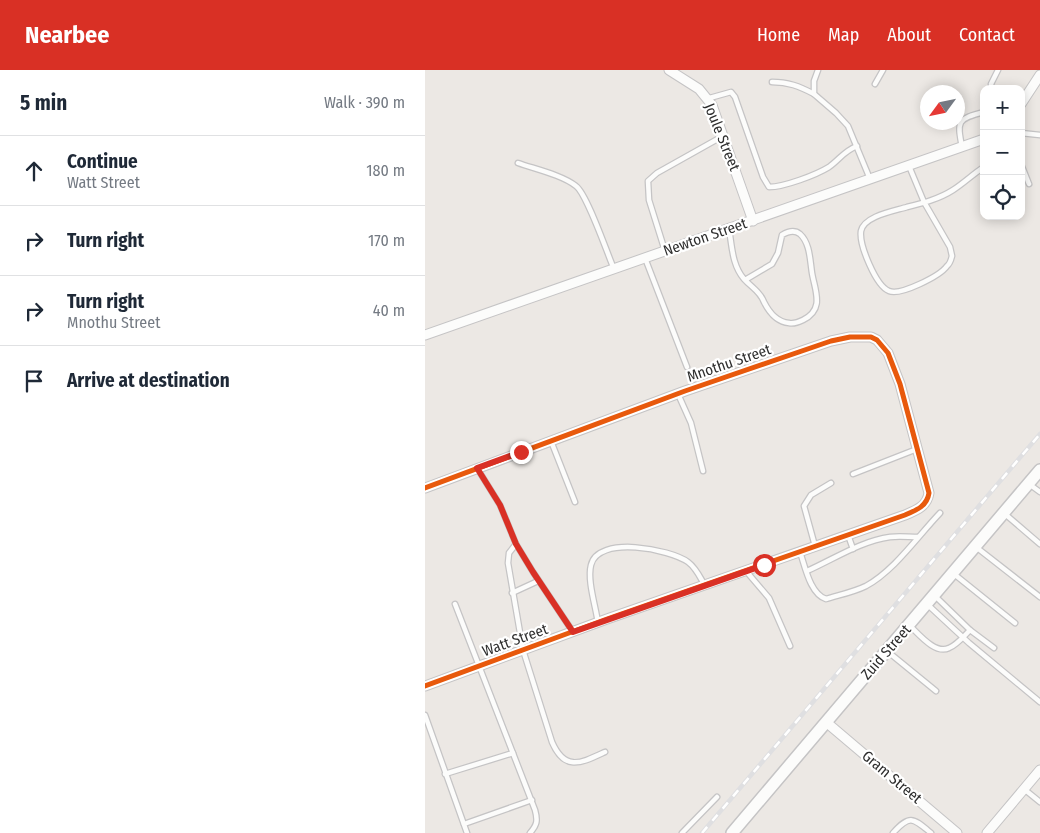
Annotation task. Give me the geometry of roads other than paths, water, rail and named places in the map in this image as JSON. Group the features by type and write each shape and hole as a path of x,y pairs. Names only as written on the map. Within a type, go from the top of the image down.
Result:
{"street":[{"name":"Joule Street","path":"669,70 699,89 711,105 753,221"},
{"path":"1025,98 1040,75"},
{"name":"Newton Street","path":"425,335 980,140"},
{"name":"Mnothu Street","path":"425,488 678,394 831,341 850,337 871,337 883,346 895,366 929,492 928,499 923,506"},
{"name":"Zuid Street","path":"732,833 1040,470"},
{"name":"Watt Street","path":"425,686 905,515 923,506"},
{"name":"Gram Street","path":"826,722 957,833"},
{"path":"987,833 1040,770"}],"lane":[{"path":"814,94 814,81 819,70"},
{"path":"875,84 883,70"},
{"path":"991,85 999,70"},
{"path":"772,82 797,85 814,94 836,113 848,126 870,179"},
{"path":"706,99 731,92 735,97 763,177 769,187 785,184 828,167 847,150 857,146"},
{"path":"962,147 958,129 959,125 965,118 980,113"},
{"path":"1025,133 1040,135"},
{"path":"665,251 649,200 648,181 657,173 723,136"},
{"path":"518,163 576,186 584,197 614,269"},
{"path":"909,166 924,202 952,252 951,261 940,273 927,280 897,292 891,292 878,280 868,261 862,242 862,228 878,216 924,202 955,189 980,170"},
{"path":"1025,174 1029,184"},
{"path":"729,229 735,264 745,280 761,295 774,317 783,322 794,323 815,310 817,304 809,251 798,232 788,232 782,235 778,253 772,264 745,280"},
{"path":"645,258 687,367"},
{"path":"678,394 691,424 703,471"},
{"path":"551,441 575,502"},
{"path":"853,474 918,448"},
{"path":"477,468 500,505 516,544 538,581 573,632"},
{"path":"815,547 804,506 811,495 831,483"},
{"path":"1029,483 1040,492"},
{"path":"800,552 816,593 821,597 826,599 855,591 875,580 898,560 940,513"},
{"path":"1003,513 1040,544"},
{"path":"848,535 853,550"},
{"path":"807,571 853,550 888,537 918,537"},
{"path":"516,544 509,553 508,563 523,650 544,720 557,753 567,761 575,763 585,761 605,752"},
{"path":"976,546 1040,597"},
{"path":"598,623 590,577 591,565 595,557 606,549 630,548 653,550 675,556 688,562 694,568 705,586"},
{"path":"746,571 769,598 790,646"},
{"path":"953,573 1015,623"},
{"path":"513,594 538,581"},
{"path":"934,595 970,630 994,648"},
{"path":"455,604 532,800 537,824 530,833"},
{"path":"927,604 962,637 1040,702"},
{"path":"909,625 932,646 939,649 949,649 970,630"},
{"path":"887,651 937,691"},
{"path":"425,715 467,833"},
{"path":"445,774 513,753"},
{"path":"1024,789 1040,802"},
{"path":"682,833 717,797"},
{"path":"464,824 532,800"},
{"path":"893,833 904,821 912,819 916,820 931,833"}],"railway":[{"path":"702,833 1040,434"}]}
